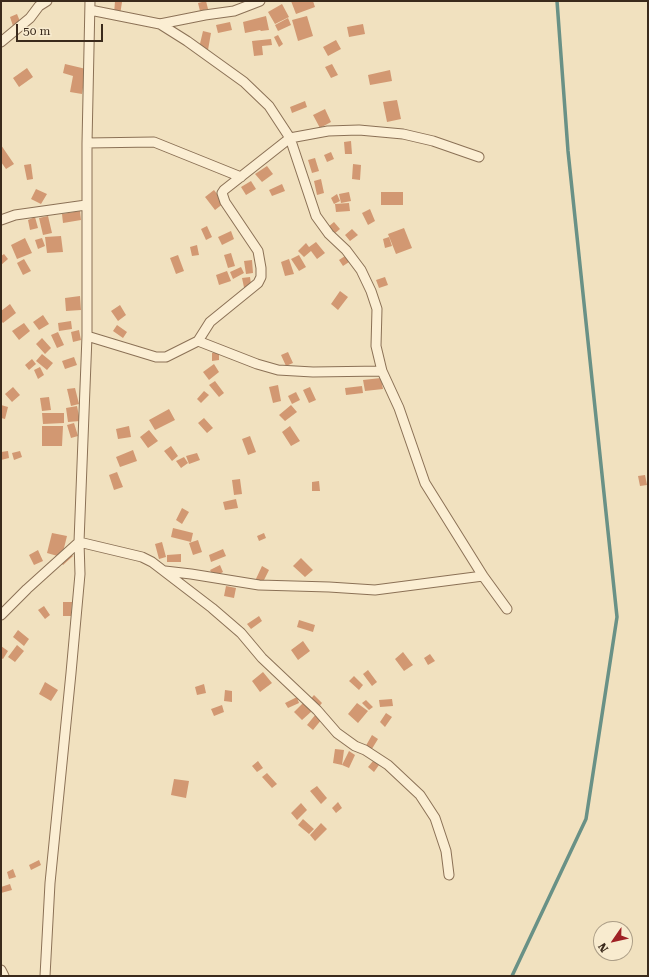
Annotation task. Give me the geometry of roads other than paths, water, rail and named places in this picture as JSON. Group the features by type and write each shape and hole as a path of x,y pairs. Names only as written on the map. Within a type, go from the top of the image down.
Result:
{"street":[{"path":"1,42 16,31 30,18 39,6 47,1"},
{"path":"160,24 234,11 260,1"},
{"path":"45,976 50,883 80,574 79,542 87,336 86,205 90,5 160,24 187,41 244,82 269,106 290,138 316,216 329,234 346,250 361,270 371,291 377,309 376,346 382,371 399,408 425,483 483,576 507,609"},
{"path":"87,336 156,357 166,357 198,340 210,322 258,283 261,268 258,251 224,202 222,193 290,138 328,131 359,130 403,134 434,141 479,157"},
{"path":"87,143 154,142 240,177"},
{"path":"1,220 15,216 86,205"},
{"path":"198,340 257,364 278,370 313,372 382,371"},
{"path":"79,542 142,557 152,562 212,608 241,633 262,658 317,710 337,733 355,746 365,750 388,765 420,795 435,818 446,851 449,876"},
{"path":"1,615 27,589 79,542"},
{"path":"164,571 259,585 375,590 483,576"},
{"path":"1,970 4,976"}],"waterway":[{"path":"512,976 586,819 617,617 568,151 557,1"}]}
